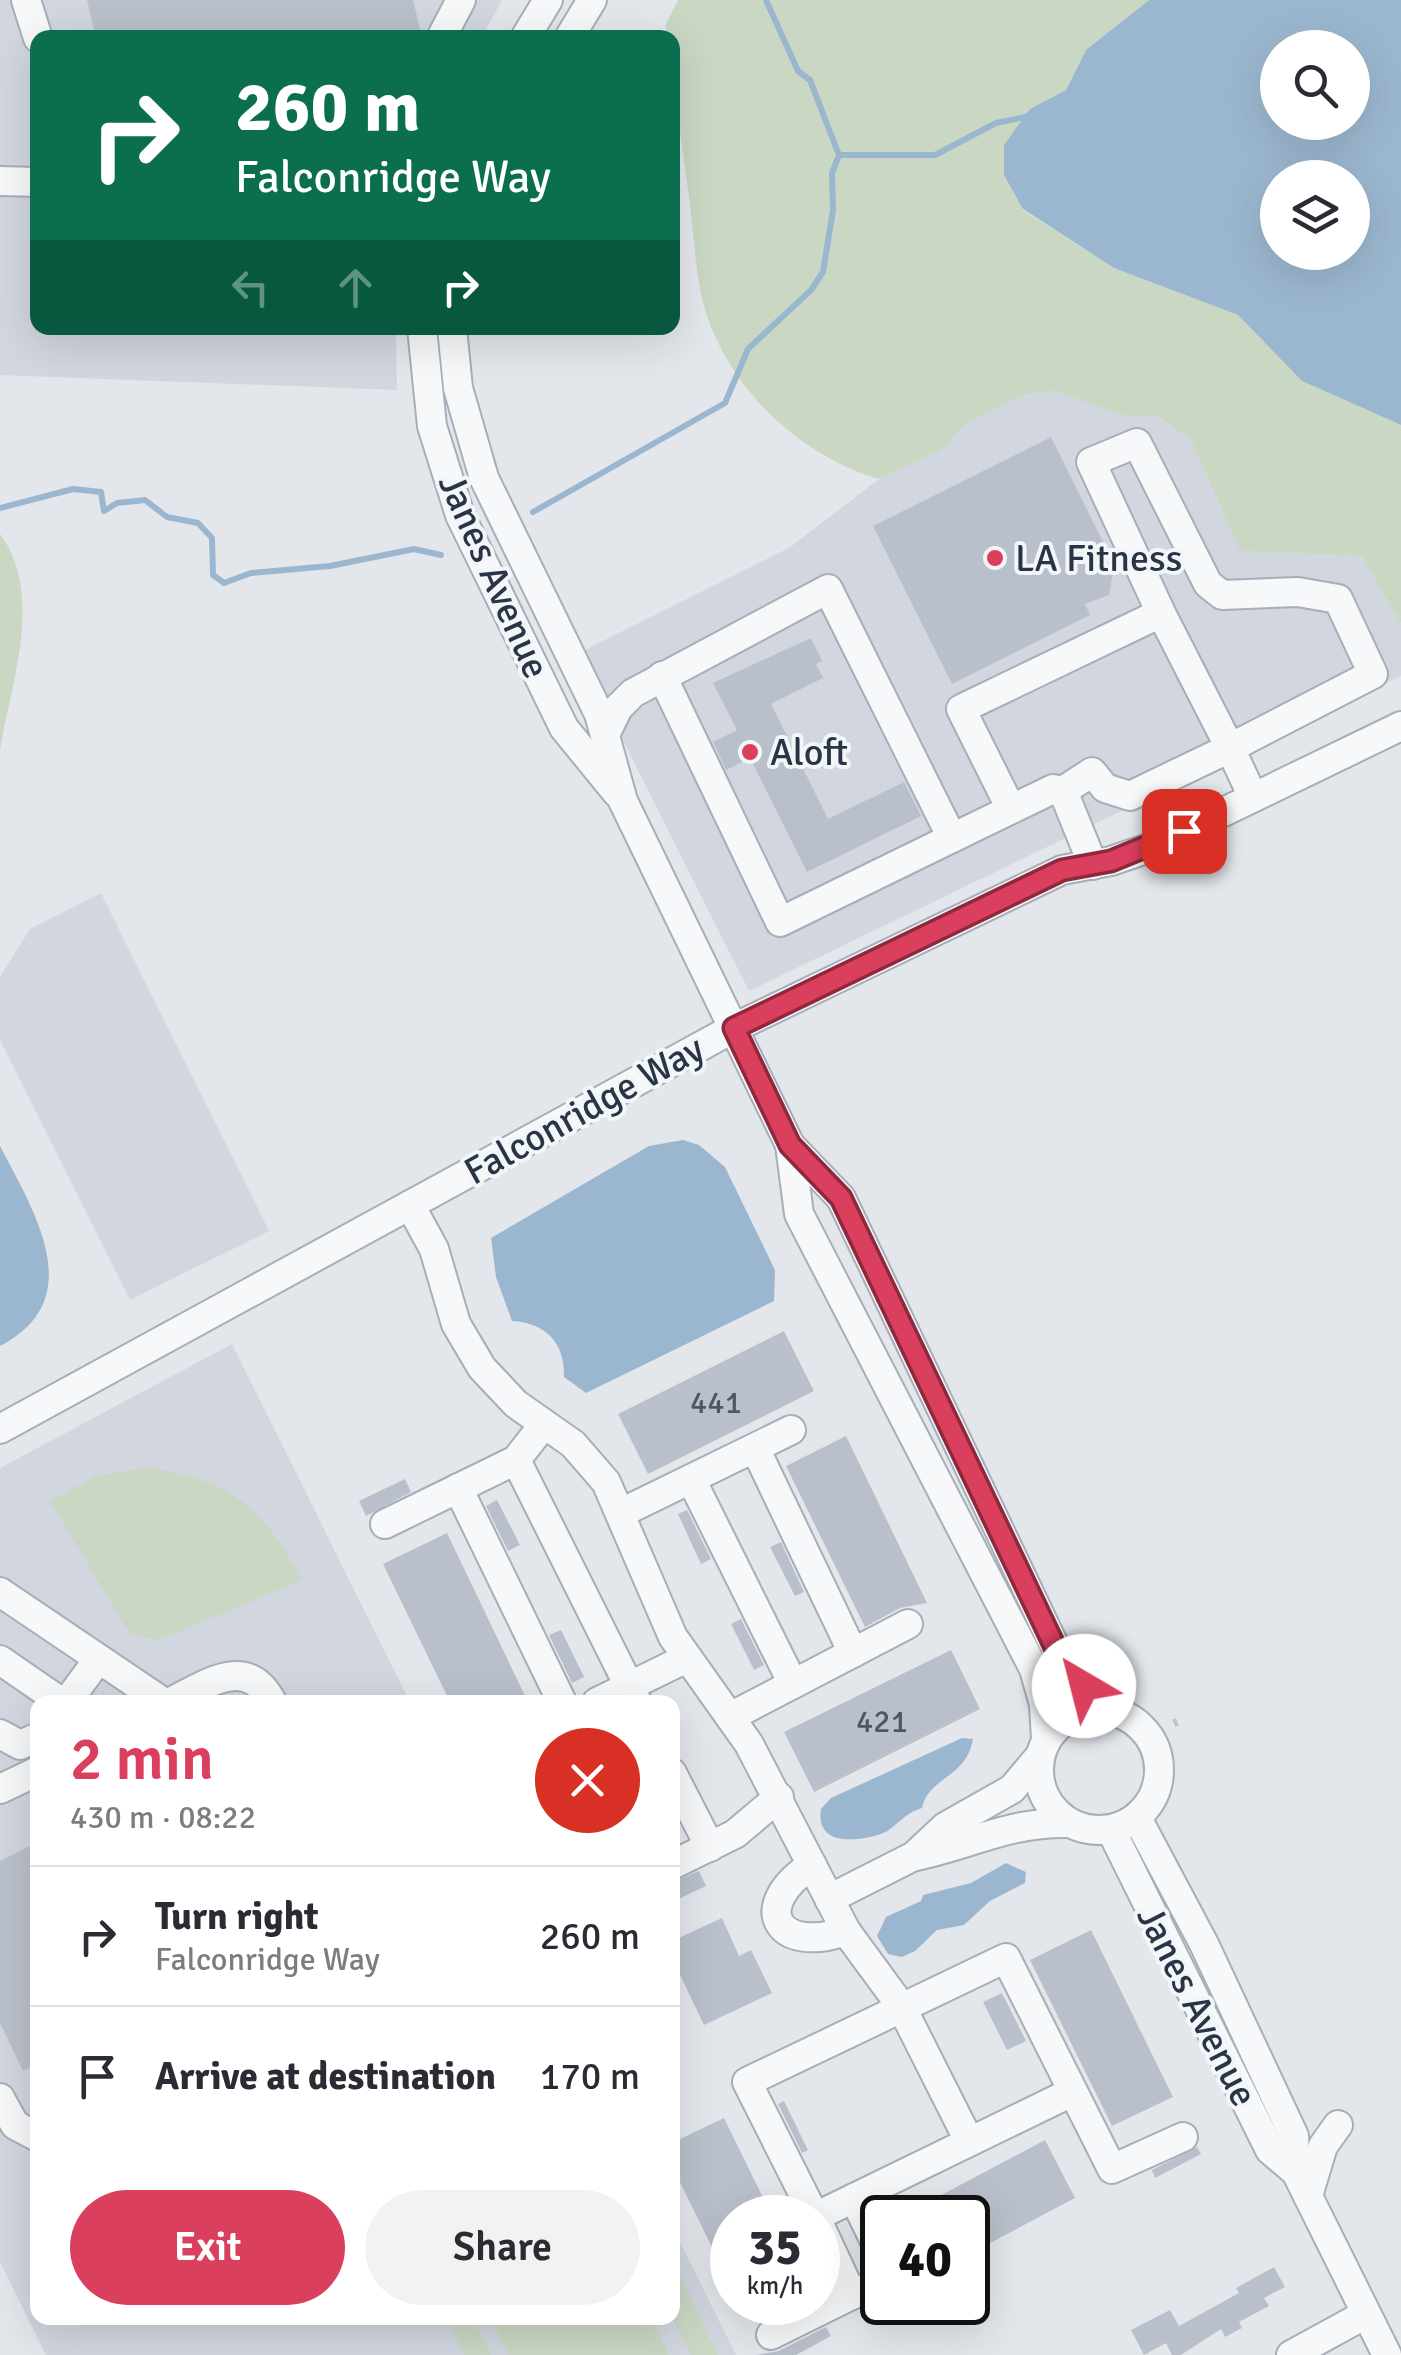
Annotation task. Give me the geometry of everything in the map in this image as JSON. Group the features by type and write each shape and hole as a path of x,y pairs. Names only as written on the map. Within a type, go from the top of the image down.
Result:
{"street":[{"path":"26,0 35,30"},
{"path":"446,30 461,0"},
{"path":"530,30 548,0"},
{"path":"574,30 592,0"},
{"path":"0,181 30,182"},
{"name":"Janes Avenue","path":"423,335 432,426 460,515 564,728 624,801"},
{"name":"Janes Avenue","path":"453,335 458,388 484,478 605,735 624,801 790,1145 799,1214 1034,1669 1044,1704 1043,1795 1068,1823"},
{"path":"655,680 780,922 1052,789 1062,790 1092,772 1105,788 1130,796 1230,748 1373,674 1338,599 1298,592 1222,595 1208,584 1137,443 1091,462 1160,613 1230,748 1253,798"},
{"path":"605,735 618,708 655,680 828,589 952,838"},
{"path":"1011,809 962,709 1160,613"},
{"path":"580,678 655,680"},
{"name":"Falconridge Way","path":"0,1428 734,1028 1062,870 1150,848 1401,726"},
{"path":"1062,790 1093,864"},
{"name":"Janes Avenue","path":"790,1145 841,1198 1055,1647 1084,1686 1116,1712 1136,1722 1151,1738 1159,1759 1159,1780 1152,1802 1124,1824"},
{"path":"410,1205 434,1249 456,1324 482,1368 516,1404 573,1444 606,1482 652,1595 778,1797 846,1931 901,2006 969,2141"},
{"path":"385,1524 516,1460 544,1424"},
{"path":"621,1513 792,1430"},
{"path":"754,1448 853,1653"},
{"path":"516,1460 634,1695 688,1658"},
{"path":"692,1479 793,1684"},
{"path":"458,1488 559,1695"},
{"path":"0,1592 97,1662 151,1695"},
{"path":"730,1717 908,1624"},
{"path":"0,1660 53,1695"},
{"path":"70,1695 97,1662"},
{"path":"185,1695 236,1674 256,1680 267,1695"},
{"path":"914,1856 946,1827 1012,1789 1059,1724 1096,1709 1116,1712"},
{"path":"0,1734 20,1745 30,1741"},
{"path":"0,1789 30,1775"},
{"path":"680,1788 710,1847"},
{"path":"680,1861 734,1834 778,1797"},
{"path":"829,1899 914,1856 957,1847 1029,1822 1068,1823 1089,1830 1124,1824"},
{"name":"Janes Avenue","path":"1124,1824 1204,1944 1294,2136 1302,2184 1387,2355"},
{"name":"Janes Avenue","path":"1124,1824 1270,2150 1302,2184"},
{"path":"812,1865 782,1889 777,1900 780,1923 798,1938 810,1941 846,1931"},
{"path":"804,2195 748,2082 1006,1958 1112,2169 1183,2137"},
{"path":"840,2206 1072,2092"},
{"path":"0,2098 15,2124 30,2132"},
{"path":"1286,2117 1308,2126 1338,2125 1302,2184"},
{"path":"854,2198 860,2210"},
{"path":"840,2270 852,2295"},
{"path":"770,2335 860,2291"},
{"path":"1291,2355 1366,2314"}],"path":[{"path":"1174,1719 1179,1730"}],"shaded area":[{"path":"0,0 502,0 486,30 30,30 30,335 396,335 397,390 0,375"},
{"path":"1054,391 1126,416 1159,417 1191,440 1240,551 1362,556 1401,624 1401,676 749,991 579,653 789,548 879,479 942,450 967,422 1028,394"},
{"path":"101,893 269,1231 130,1300 0,1040 0,977 30,929"},
{"path":"232,1344 407,1695 30,1695 30,2323 0,2262 0,1468"},
{"path":"680,2242 710,2303 710,2325 721,2325 736,2355 46,2355 31,2325 680,2325"}],"green space":[{"path":"678,0 1149,0 1086,50 1066,90 1030,109 1023,210 1114,268 1238,315 1302,381 1401,425 1401,624 1362,556 1240,551 1191,440 1159,417 1126,416 1054,391 1028,394 967,422 942,450 879,479 818,452 790,431 742,381 709,321 696,264 680,128 680,30 666,30"},
{"path":"0,534 21,584 23,612 17,669 0,751"},
{"path":"146,1467 201,1480 241,1501 273,1533 302,1580 159,1640 130,1634 50,1501 95,1477"},
{"path":"680,2276 718,2355 691,2355 676,2325 680,2325"},
{"path":"450,2325 476,2325 491,2355 465,2355"},
{"path":"494,2325 654,2325 669,2355 509,2355"}],"water":[{"path":"1149,0 1401,0 1401,425 1302,381 1238,315 1114,268 1023,209 1004,175 1004,145 1030,109 1066,90 1086,50"},
{"path":"683,1140 699,1145 725,1167 775,1270 774,1301 586,1393 564,1377 561,1354 551,1337 535,1326 512,1321 496,1277 491,1238 649,1146"},
{"path":"0,1146 38,1225 49,1279 43,1304 27,1327 0,1346"},
{"path":"962,1738 973,1739 963,1762 932,1789 922,1808 886,1832 849,1839 824,1830 821,1809 831,1798"},
{"path":"1006,1863 1026,1872 1025,1883 990,1901 964,1925 937,1930 915,1951 902,1957 888,1954 877,1936 886,1917 921,1901 923,1895 971,1883"}],"building":[{"path":"87,0 413,0 420,30 94,30"},
{"name":"LA Fitness","path":"1051,437 1107,550 1101,552 1113,572 1109,595 1085,604 1090,615 952,684 873,526"},
{"name":"Aloft","path":"811,638 822,661 816,664 823,678 771,704 828,819 904,782 921,816 807,872 750,758 726,770 713,742 737,730 713,683"},
{"path":"784,1331 814,1391 648,1474 618,1414"},
{"path":"846,1436 927,1603 900,1608 865,1627 786,1466"},
{"path":"405,1479 411,1492 366,1516 359,1501"},
{"path":"497,1500 520,1545 508,1551 486,1506"},
{"path":"687,1510 711,1559 701,1564 678,1514"},
{"path":"447,1533 525,1695 447,1695 383,1564"},
{"path":"781,1542 804,1592 795,1596 770,1547"},
{"path":"741,1619 764,1665 754,1670 731,1624"},
{"path":"561,1630 584,1677 572,1683 549,1635"},
{"path":"951,1650 980,1709 814,1792 784,1732"},
{"path":"30,1846 30,2068 23,2071 0,2023 0,1861"},
{"path":"699,1871 706,1886 680,1898 680,1879"},
{"path":"722,1918 739,1956 751,1950 772,1993 704,2025 680,1975 680,1937"},
{"path":"1091,1930 1173,2097 1112,2126 1030,1960"},
{"path":"1002,1993 1026,2041 1007,2050 983,2002"},
{"path":"784,2101 808,2150 802,2153 778,2104"},
{"path":"724,2118 762,2195 710,2195 710,2243 680,2182 680,2139"},
{"path":"1045,2140 1075,2198 990,2243 990,2195 941,2195"},
{"path":"1197,2147 1201,2154 1155,2178 1152,2170"},
{"path":"1274,2267 1285,2287 1264,2298 1269,2306 1239,2322 1242,2328 1225,2337 1221,2329 1181,2355 1172,2355 1166,2343 1144,2355 1131,2330 1170,2310 1179,2326 1239,2293 1236,2288"},
{"path":"826,2327 831,2336 796,2355 756,2355 779,2351"}],"waterway":[{"path":"533,512 725,403 748,349 811,290 823,272 833,210 832,173 839,155 810,80 798,71 766,0"},
{"path":"839,155 935,155 996,123 1030,116"},
{"path":"0,508 73,489 101,492 104,511 117,503 145,500 167,517 198,523 212,538 213,575 224,583 251,573 330,566 414,549 441,555"}],"place":[{"name":"LA Fitness","path":"995,558"},
{"name":"Aloft","path":"750,752"}],"route":[{"path":"1084,1686 1055,1647 940,1413 841,1198 790,1145 734,1028 1062,870 1111,861 1184,831"}]}
